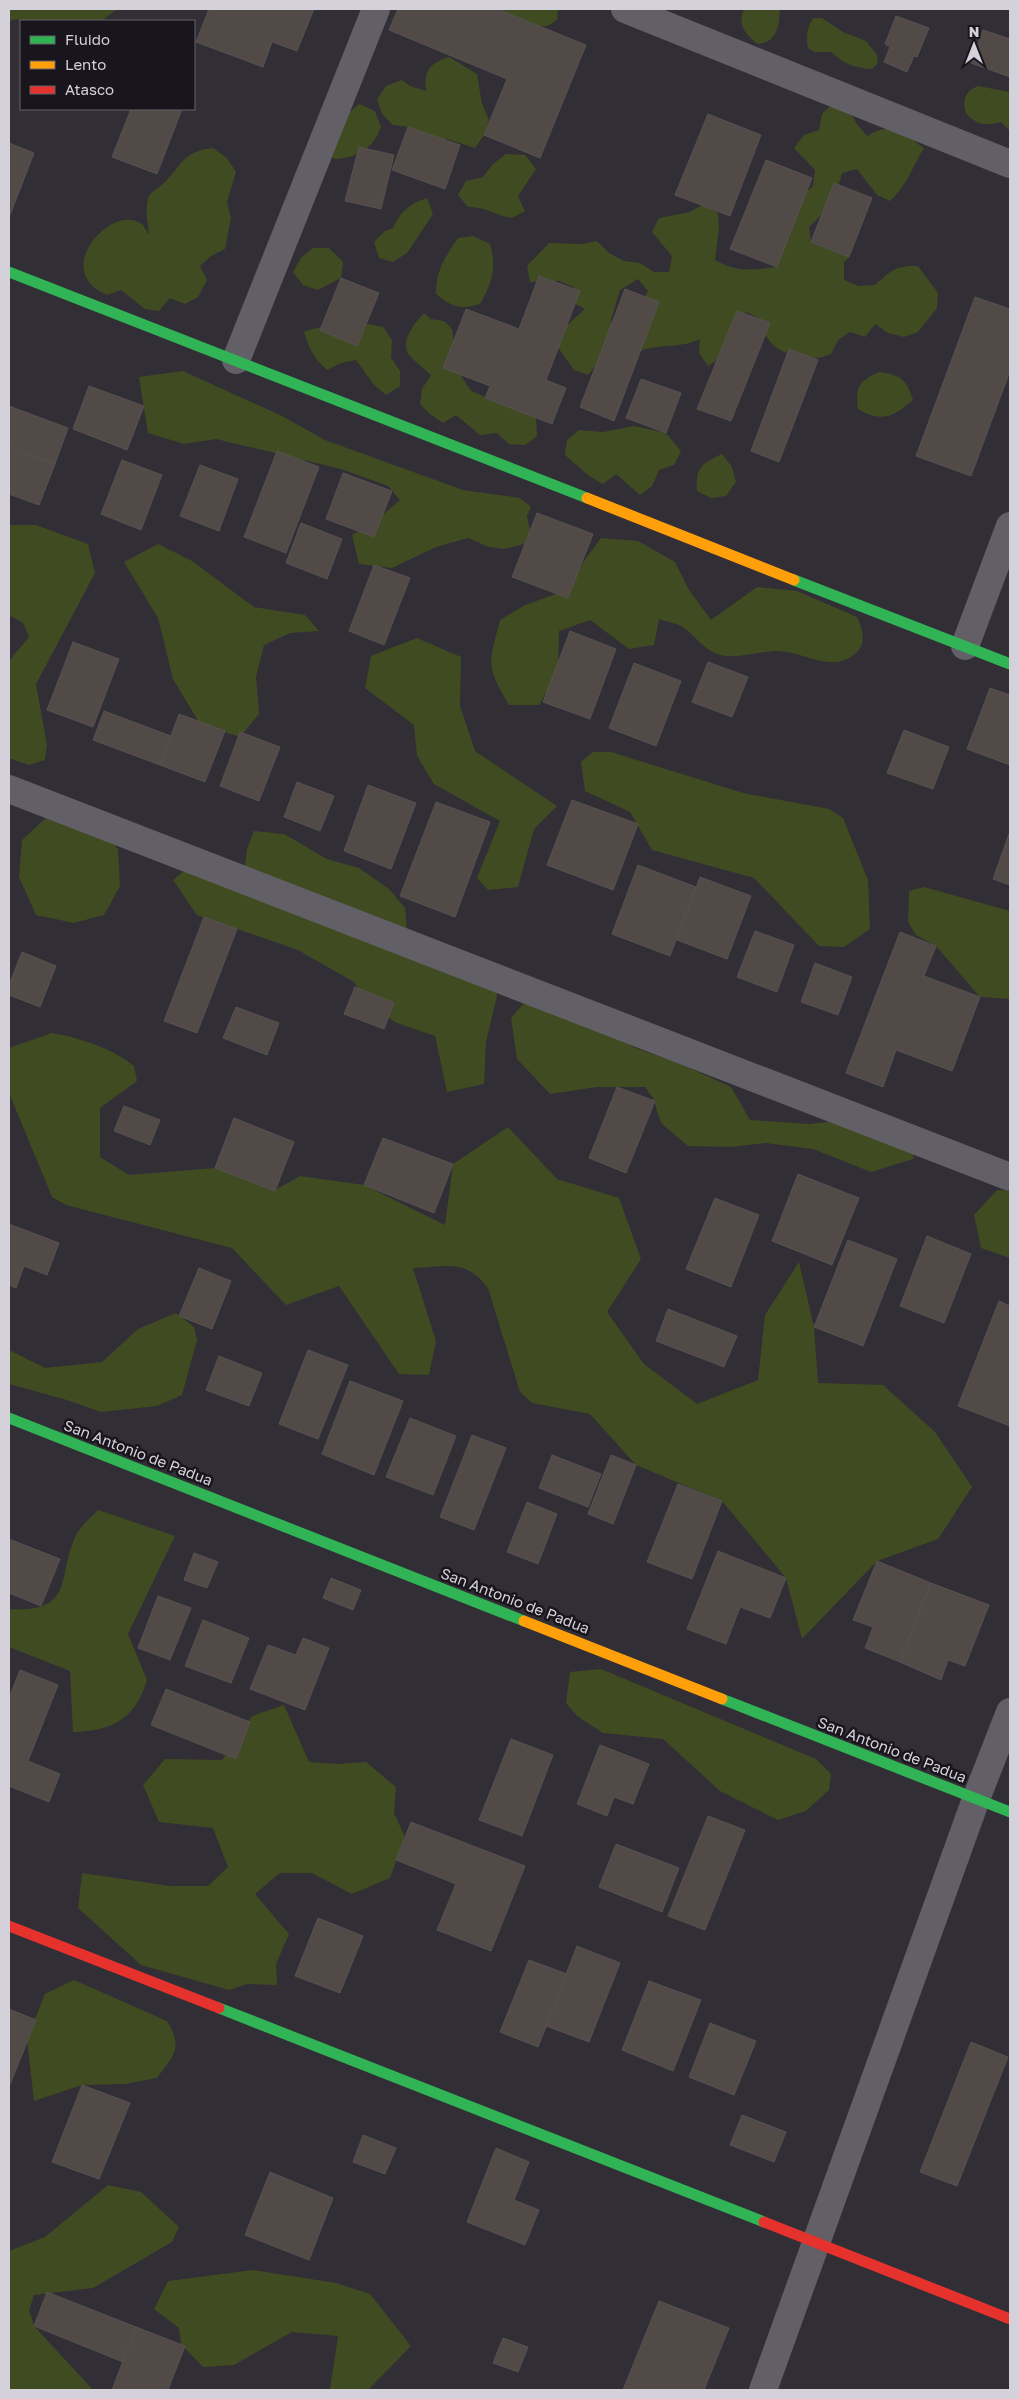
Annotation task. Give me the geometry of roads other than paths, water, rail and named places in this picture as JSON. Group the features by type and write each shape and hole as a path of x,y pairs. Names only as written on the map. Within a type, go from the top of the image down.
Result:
{"street":[{"path":"236,360 376,9"},
{"path":"625,9 1010,164"},
{"path":"9,272 1010,664"},
{"path":"965,646 1010,526"},
{"path":"9,789 1010,1177"},
{"name":"San Antonio de Padua","path":"9,1418 1010,1812"},
{"path":"763,2390 818,2242 976,1799 1010,1712"},
{"path":"9,1926 818,2242 1010,2319"}]}
